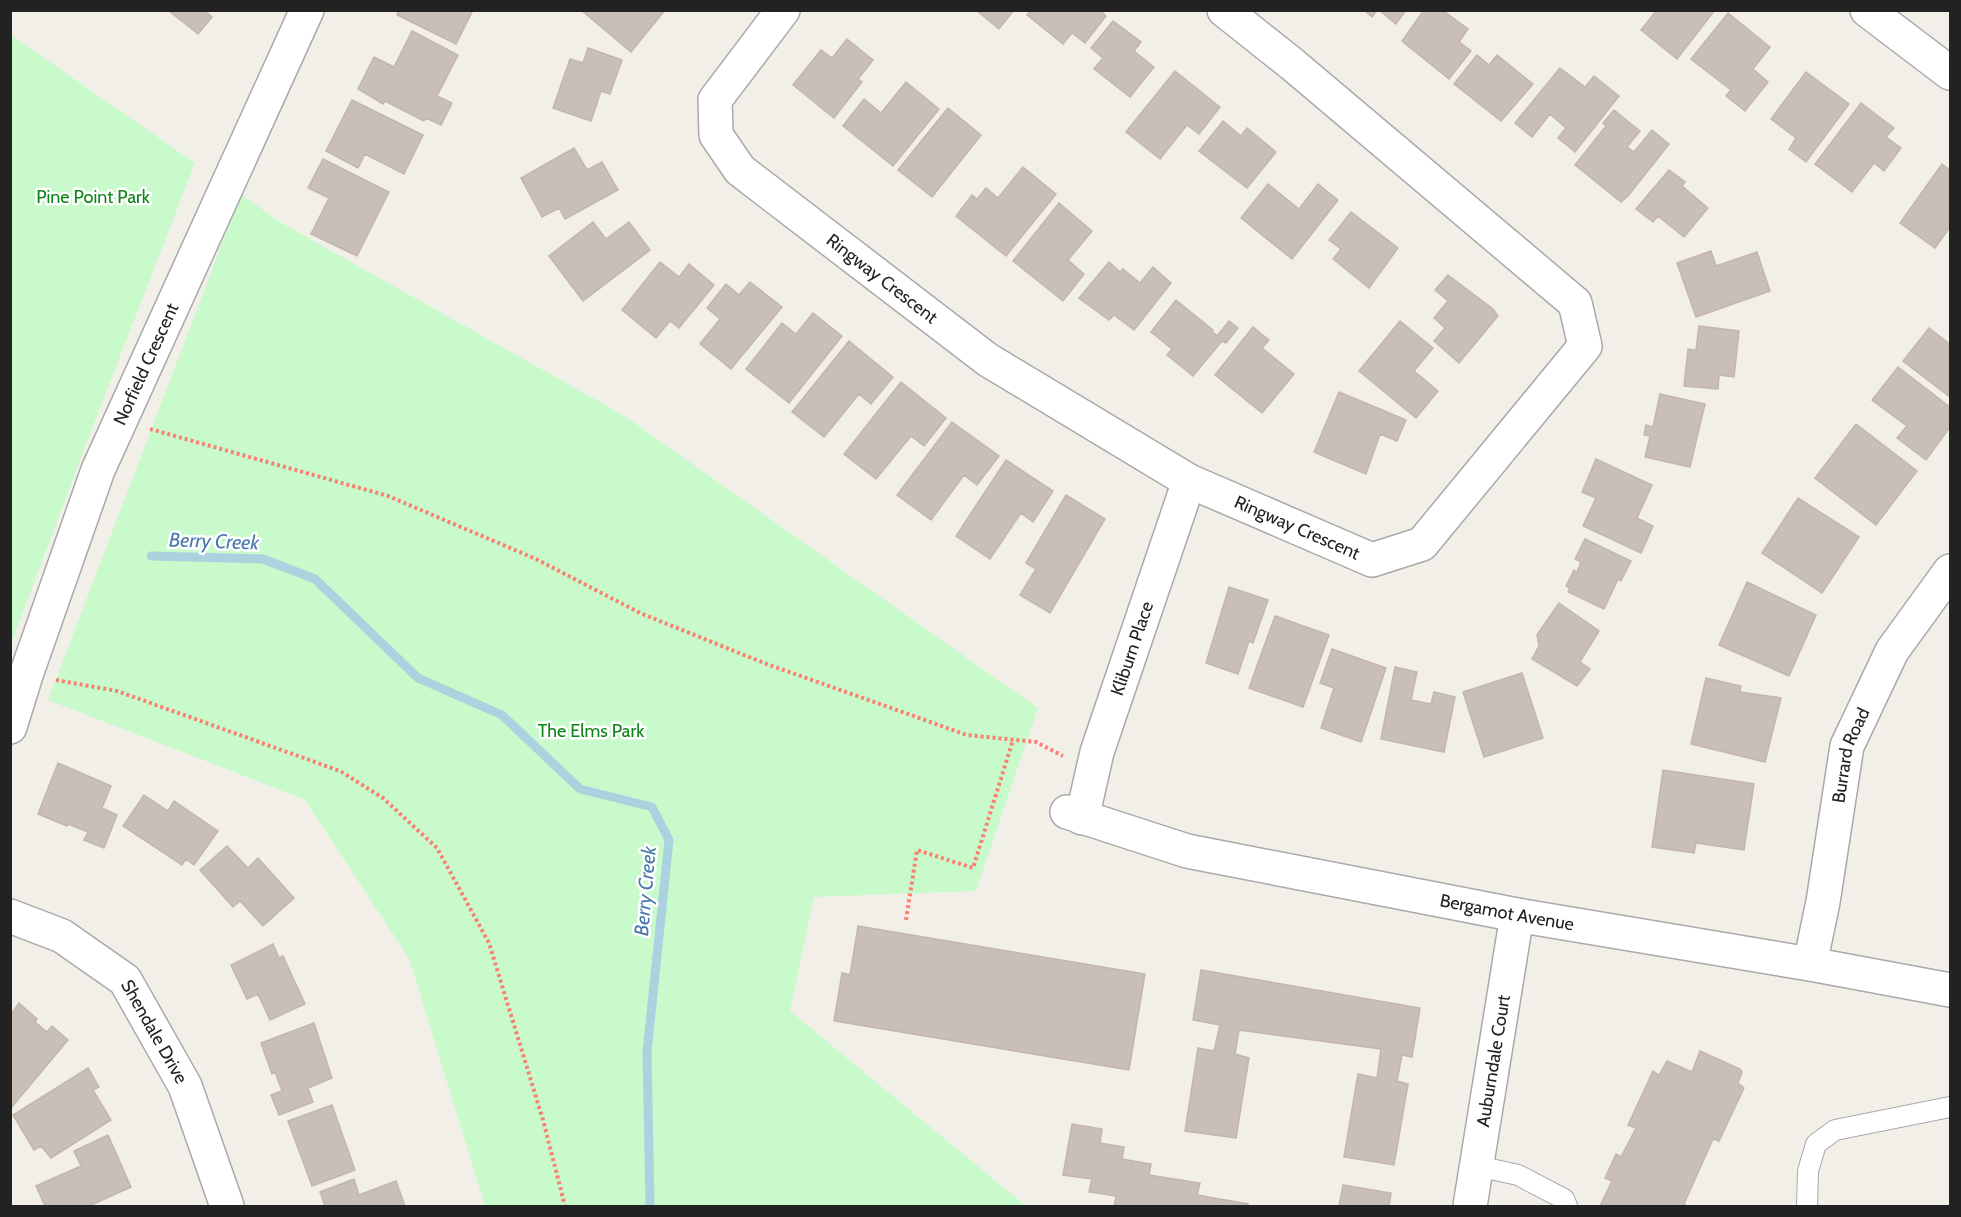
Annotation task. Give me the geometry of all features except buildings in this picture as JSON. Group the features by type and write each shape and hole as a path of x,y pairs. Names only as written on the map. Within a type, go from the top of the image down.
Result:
{"street":[{"name":"Norfield Crescent","path":"10,727 98,470 307,10"},
{"name":"Ringway Crescent","path":"783,10 715,100 716,135 740,170 988,360 1189,481 1372,560 1422,544 1585,346 1575,303 1292,64 1224,10"},
{"path":"1867,10 1950,73"},
{"name":"Kliburn Place","path":"1075,815 1189,481"},
{"name":"Burrard Road","path":"1810,964 1823,902 1847,746 1892,651 1950,571"},
{"name":"Bergamot Avenue","path":"1075,815 1187,851 1517,915 1950,990"},
{"name":"Auburndale Court","path":"1470,1206 1517,915"},
{"name":"Shendale Drive","path":"10,916 62,936 125,980 185,1086 227,1206"}],"lane":[{"path":"1807,1206 1808,1171 1816,1144 1835,1130 1950,1107"},
{"path":"1477,1166 1518,1175 1564,1199 1567,1206"}],"path":[{"path":"120,424 149,429 388,496 536,559 640,614 764,663 967,735 1036,742 1064,757"},
{"path":"26,675 117,691 340,771 383,798 437,848 489,943 543,1120 565,1206"},
{"path":"906,920 917,850 973,868 1013,740"}],"green space":[{"name":"Pine Point Park","path":"11,35 195,163 11,644"},
{"name":"The Elms Park","path":"241,194 280,222 623,415 1038,708 976,891 814,897 790,1011 1026,1206 485,1206 409,958 304,799 48,700"}],"waterway":[{"name":"Berry Creek","path":"151,556 263,559 315,579 418,678 502,715 580,789 652,807 669,840 647,1052 650,1206"}]}
